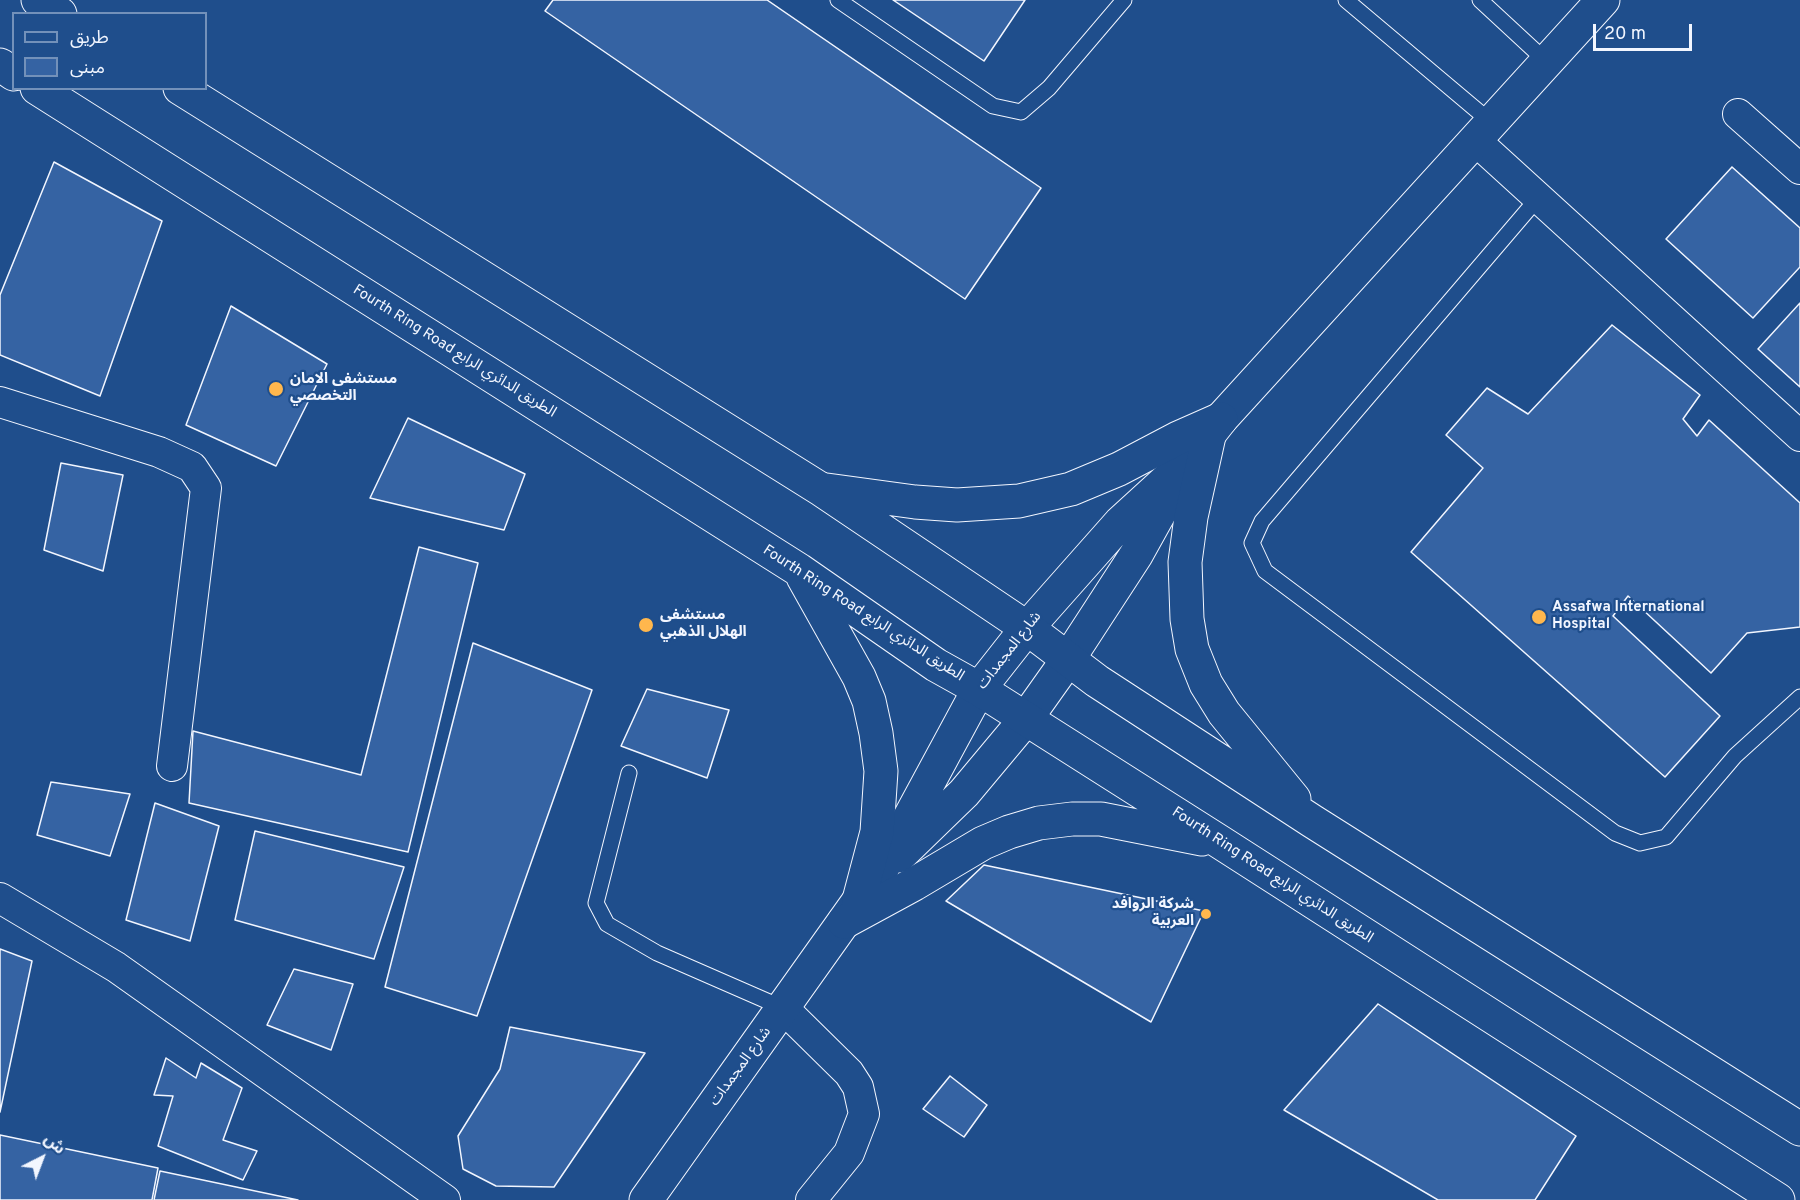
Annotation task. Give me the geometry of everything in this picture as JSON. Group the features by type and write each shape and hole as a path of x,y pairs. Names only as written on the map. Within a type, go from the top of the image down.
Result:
{"main road":[{"path":"38,0 57,12"},
{"path":"1312,821 1224,712 1206,684 1192,649 1187,619 1185,562 1206,438 1603,0"},
{"name":"Fourth Ring Road الطريق الدائري الرابع","path":"41,90 799,570 936,665 979,689 1220,842 1764,1196"},
{"path":"183,90 822,489 1027,628 1097,681 1312,821 1800,1129"},
{"path":"822,489 915,502 947,504 1019,501 1071,489 1178,438 1206,438"},
{"name":"شارع المجمدات","path":"646,1200 860,899 979,689 1027,628 1119,523 1206,438"},
{"name":"شارع المجمدات","path":"860,899 964,793 1026,720 1136,555 1206,438"},
{"path":"799,570 859,677 869,701 876,733 881,771 877,832 860,899 914,884 982,843 1039,823 1072,819 1101,819 1220,842"}],"street":[{"path":"1738,114 1800,169"},
{"path":"1484,132 1538,198 1800,436"},
{"path":"0,402 159,452 192,467 206,488 172,766"},
{"path":"0,898 116,967 446,1200"},
{"path":"783,1008 849,1073 858,1087 864,1114 849,1153 811,1200"}],"lane":[{"path":"838,0 993,105 1021,112 1049,88 1124,0"},
{"path":"1346,0 1484,132"},
{"path":"1480,0 1547,62"},
{"path":"1538,198 1262,521 1252,543 1265,571 1615,833 1640,843 1666,837 1735,756 1800,697"},
{"path":"629,773 596,903 608,924 657,953 783,1008"}],"building":[{"path":"553,0 767,0 1041,188 965,299 545,11"},
{"path":"893,0 1025,0 984,61"},
{"path":"54,162 162,221 100,396 0,355 0,295"},
{"path":"1732,167 1800,228 1800,267 1753,318 1666,239"},
{"path":"1800,303 1800,387 1758,349"},
{"path":"231,306 327,364 276,466 186,425"},
{"path":"1612,325 1700,395 1683,419 1697,436 1709,420 1800,503 1800,627 1747,633 1711,673 1628,596 1613,616 1720,716 1665,777 1411,552 1483,468 1446,435 1487,388 1528,414"},
{"path":"408,418 525,474 504,530 370,498"},
{"path":"61,463 123,475 103,571 44,550"},
{"path":"419,547 478,563 408,852 189,803 193,731 361,775"},
{"path":"473,643 592,690 477,1016 385,987"},
{"path":"647,689 729,710 707,778 621,746"},
{"path":"51,782 130,794 110,856 37,835"},
{"path":"155,803 219,826 190,941 126,920"},
{"path":"255,831 404,867 374,959 235,920"},
{"path":"984,865 1204,911 1151,1022 946,901"},
{"path":"0,949 32,961 0,1112"},
{"path":"294,969 353,984 331,1050 267,1025"},
{"path":"1378,1004 1576,1136 1535,1200 1438,1200 1284,1110"},
{"path":"510,1027 645,1053 554,1187 496,1186 463,1169 458,1136 500,1069"},
{"path":"166,1058 196,1078 201,1063 242,1088 223,1140 257,1151 243,1180 158,1146 173,1096 154,1095"},
{"path":"950,1076 987,1105 964,1137 923,1109"},
{"path":"0,1135 158,1168 152,1200 0,1200"},
{"path":"160,1171 298,1200 154,1200"}],"place":[{"name":"مستشفى الامان التخصصي","path":"276,389"},
{"name":"Assafwa International Hospital","path":"1539,617"},
{"name":"مستشفى الهلال الذهبي","path":"646,625"},
{"name":"شركة الروافد العربية","path":"1206,914"}]}
